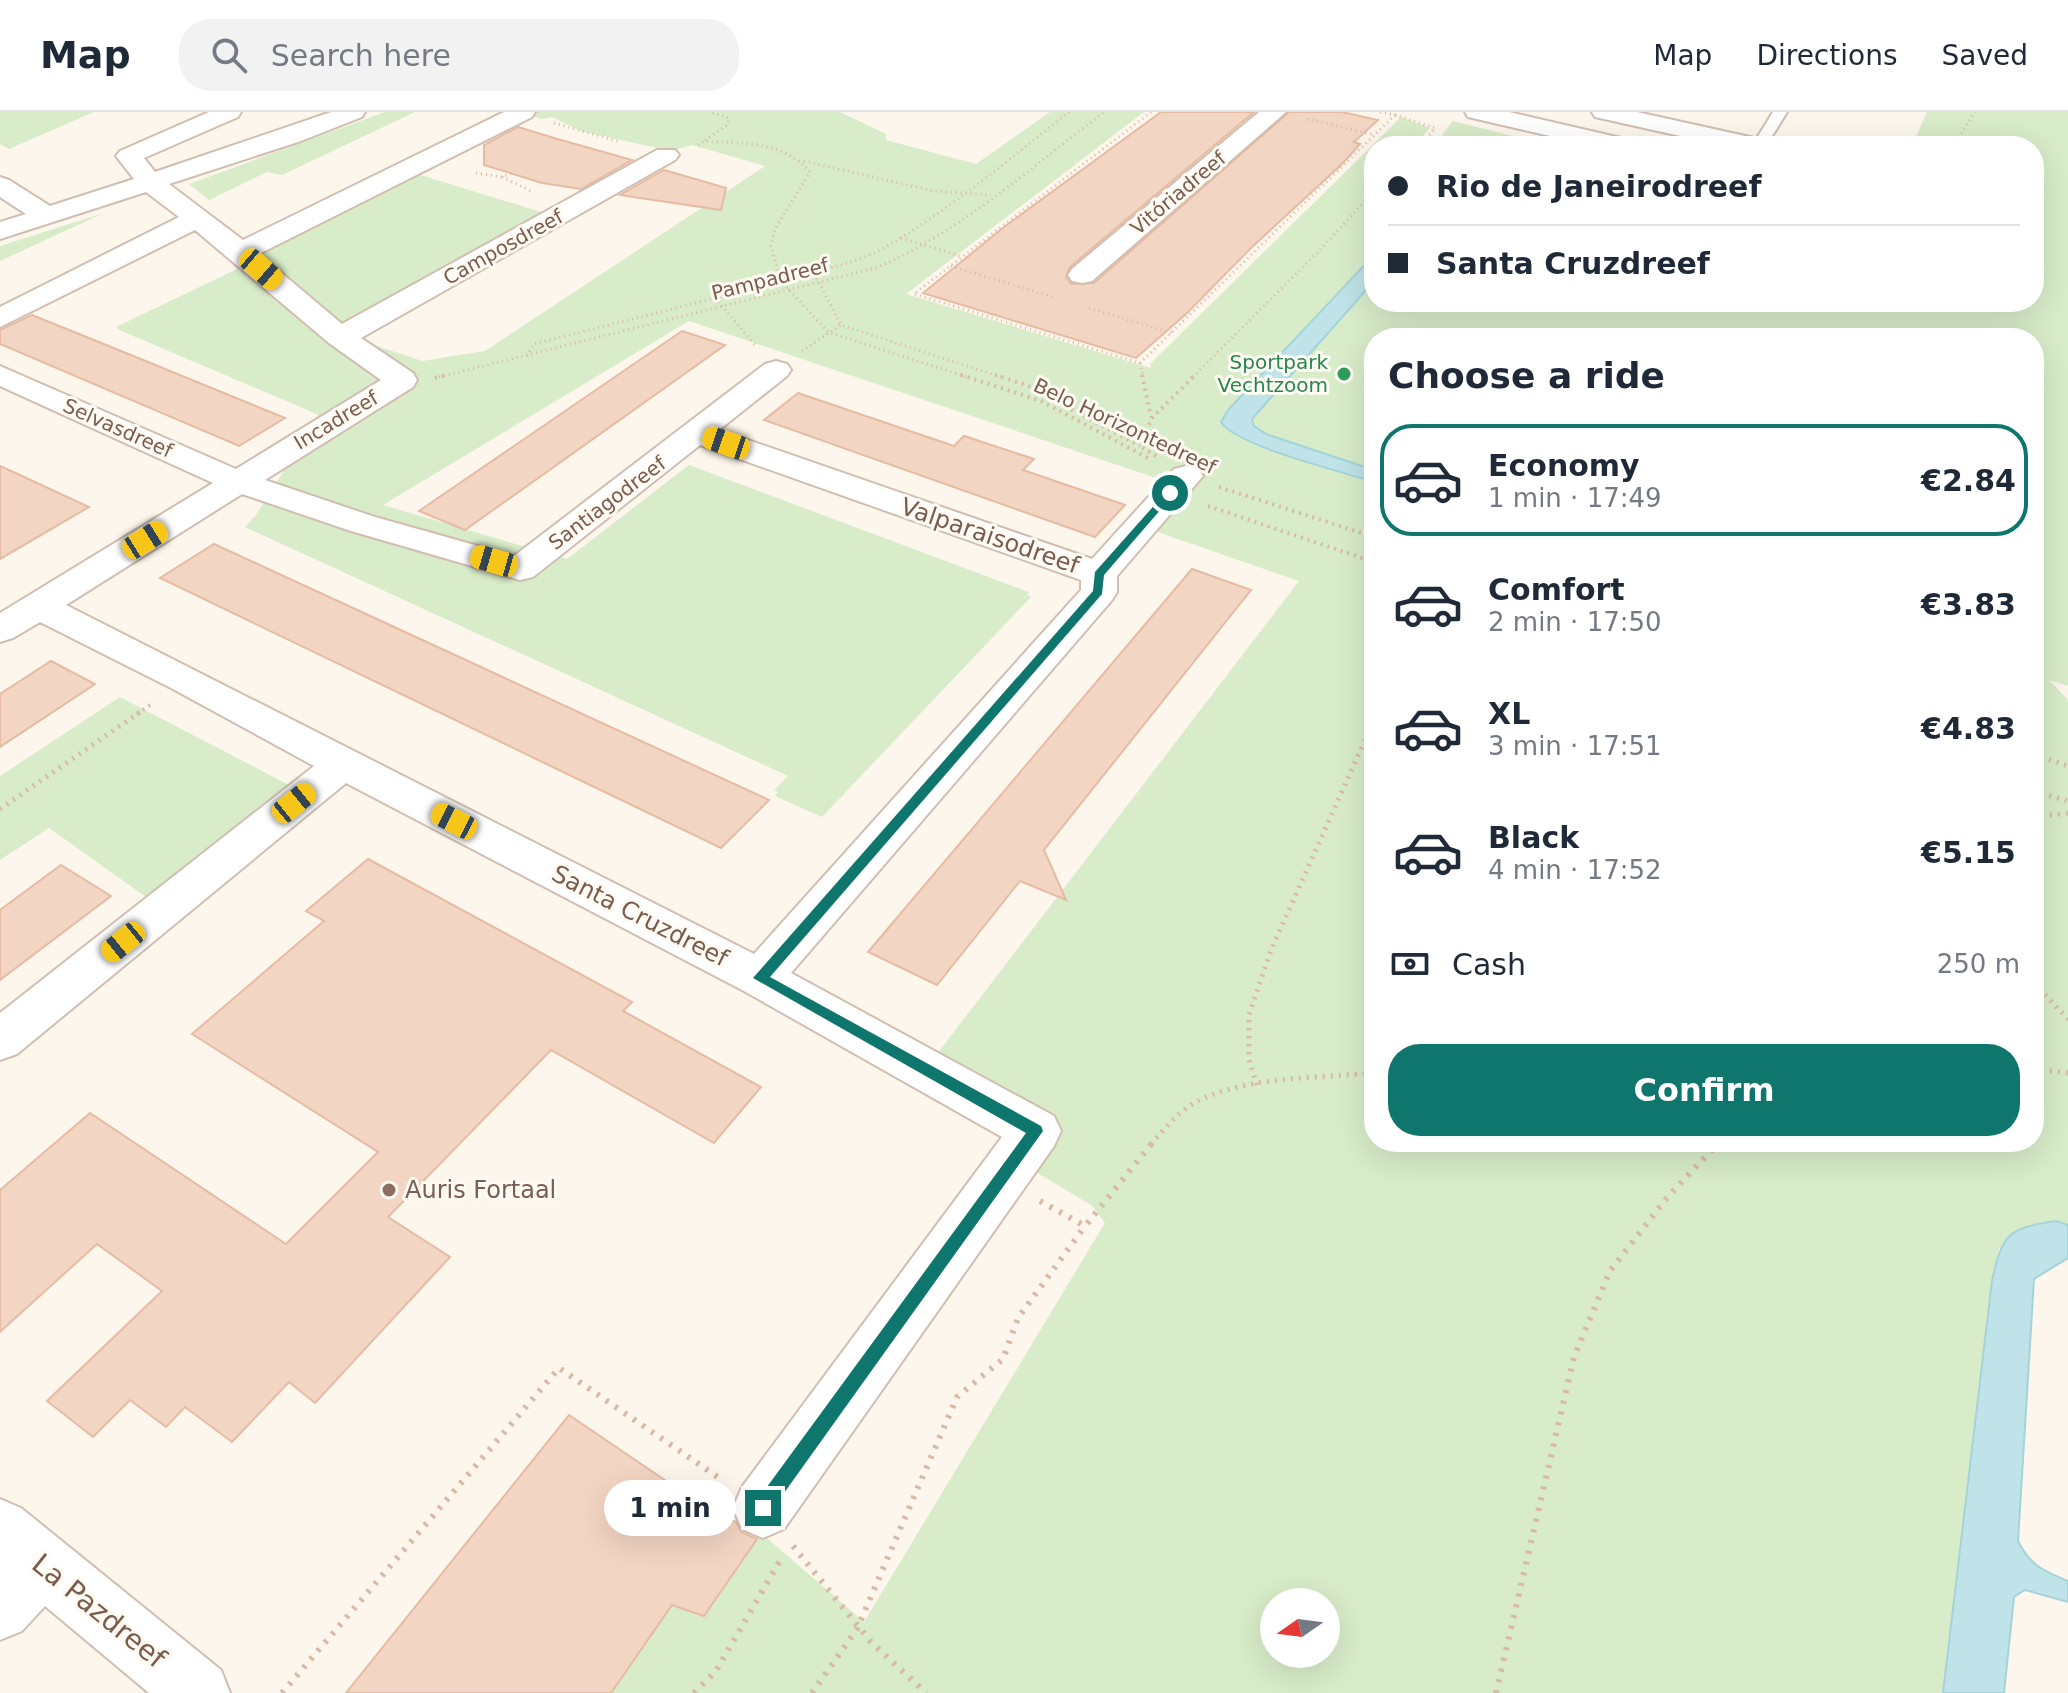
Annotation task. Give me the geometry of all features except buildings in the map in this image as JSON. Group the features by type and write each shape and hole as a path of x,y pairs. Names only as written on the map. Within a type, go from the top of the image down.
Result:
{"street":[{"path":"150,182 129,156 229,112"},
{"path":"0,231 292,136 353,112"},
{"path":"241,252 523,112"},
{"name":"Vitóriadreef","path":"1082,275 1274,112"},
{"path":"1477,112 1581,136"},
{"path":"1604,112 1648,116 1722,136"},
{"name":"Camposdreef","path":"340,337 666,155"},
{"name":"Incadreef","path":"0,630 402,380 340,337 241,252 150,182"},
{"path":"0,185 47,216"},
{"path":"0,318 196,219"},
{"name":"Santiagodreef","path":"236,481 363,524 520,569 776,370"},
{"name":"Selvasdreef","path":"0,375 236,481"},
{"name":"Valparaisodreef","path":"697,433 1099,574 1099,592 760,978"},
{"path":"1099,574 1178,484"},
{"name":"Santa Cruzdreef","path":"38,606 187,680 343,764 760,978 1036,1131 763,1508"},
{"path":"0,1040 343,764"},
{"path":"0,1609 21,1547"},
{"name":"La Pazdreef","path":"21,1547 198,1693"}],"lane":[{"path":"1764,136 1780,112"}],"path":[{"path":"710,112 729,118"},
{"path":"549,122 676,157 727,125 732,112"},
{"path":"527,356 534,344 858,260 900,238 1069,112"},
{"name":"Pampadreef","path":"402,380 436,378 875,268 923,244 961,220 1104,112"},
{"path":"1959,136 1975,112"},
{"path":"1395,115 1435,128 1429,136"},
{"path":"1306,119 1376,135"},
{"path":"704,141 786,150 803,161 902,185 991,195"},
{"path":"803,161 810,172 782,214 771,246 781,281 828,332 841,325"},
{"path":"1140,446 1152,418 1364,202"},
{"path":"900,238 963,257"},
{"path":"814,273 841,325 1026,385 1140,446 1178,484 1364,558"},
{"path":"715,298 776,370"},
{"name":"Belo Horizontedreef","path":"828,332 1041,401 1132,451 1178,484 1364,534"},
{"path":"1140,363 1152,418"},
{"path":"0,809 187,680"},
{"path":"1257,1085 1249,1060 1249,1015 1271,950 1364,742"},
{"path":"2044,758 2068,766"},
{"path":"2044,794 2068,801"},
{"path":"2044,816 2068,813"},
{"path":"2044,994 2068,1019"},
{"path":"2044,1070 2068,1073"},
{"path":"812,1693 857,1629 957,1397 1003,1359 1018,1318 1085,1226 1158,1138 1191,1104 1257,1085 1364,1074"},
{"path":"1496,1693 1574,1357 1610,1271 1666,1199 1710,1152"},
{"path":"1001,1180 1085,1226"},
{"path":"282,1693 559,1368 763,1508"},
{"path":"694,1693 716,1671 790,1542 857,1629 900,1673 926,1693"}],"green space":[{"path":"0,112 94,112 9,149 0,144"},
{"path":"385,112 415,112 282,175 267,172 209,200 189,184"},
{"path":"522,112 840,112 886,134 886,140 976,164 1050,112 1144,112 906,294 1151,368 1150,364 1364,153 1364,266 1242,396 1263,403 1364,292 1364,312 2044,312 2044,136 1916,136 1927,112 2068,112 2068,686 2049,680 2068,700 2068,1225 2056,1221 1999,1248 1992,1281 1943,1693 611,1693 672,1605 704,1616 761,1533 864,1622 1105,1223 1091,1205 1029,1168 937,1054 1299,581 1129,522 1159,479 689,321 383,505 567,559 689,465 1029,592 1027,595 1031,597 822,817 775,796 778,792 774,790 788,776 245,527 256,515 319,415 117,329 118,326 235,270 401,169 554,216 341,334 422,361 485,351 765,166 692,145 670,151 581,131 552,117 541,119"},
{"path":"1401,117 1430,128 1423,136 1382,136"},
{"path":"1453,121 1513,136 1444,136"},
{"path":"104,213 0,261 0,246"},
{"path":"120,697 289,785 146,897 49,828 0,860 0,776"}],"water":[{"path":"1364,266 1364,292 1252,419 1254,426 1266,434 1364,467 1364,479 1247,440 1221,422 1228,410"},
{"path":"2056,1221 2068,1225 2068,1258 2034,1279 2018,1541 2038,1566 2068,1581 2068,1602 2025,1590 2014,1597 2004,1693 1943,1693 1992,1281 1999,1253 2010,1236 2027,1227"}],"place":[{"name":"Sportpark Vechtzoom","path":"1344,374"},
{"name":"Auris Fortaal","path":"389,1190"}],"route":[{"path":"763,1508 1036,1131 760,978 1099,592 1099,574 1170,493"}]}
